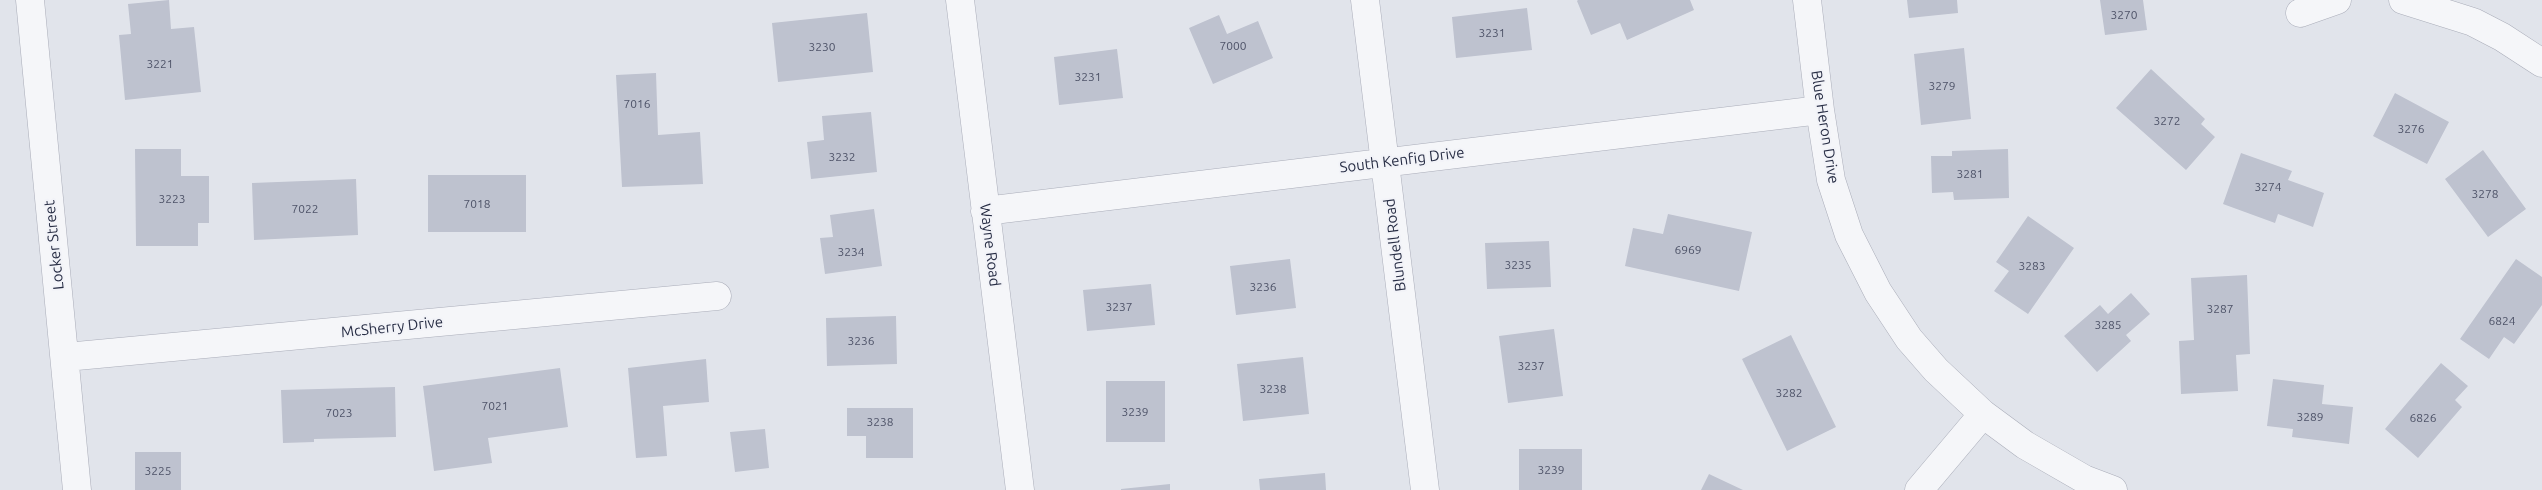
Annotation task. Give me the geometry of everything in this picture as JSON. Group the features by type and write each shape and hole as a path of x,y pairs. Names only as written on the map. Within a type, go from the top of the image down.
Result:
{"street":[{"name":"Locker Street","path":"30,0 66,357 77,490"},
{"name":"Wayne Road","path":"960,0 1020,490"},
{"name":"Blundell Road","path":"1365,0 1426,490"},
{"name":"Blue Heron Drive","path":"1807,0 1820,110 1832,180 1849,235 1878,292 1910,339 1936,370 1983,414 2024,445 2084,479 2113,490"},
{"path":"2300,12 2337,0"},
{"path":"2403,0 2473,22 2502,37 2542,63"},
{"name":"South Kenfig Drive","path":"985,211 1820,110"},
{"name":"McSherry Drive","path":"66,357 717,296"},
{"path":"1919,490 1983,414"}],"building":[{"path":"169,0 171,29 194,27 201,92 125,100 119,35 131,34 128,4"},
{"path":"1578,0 1690,0 1694,10 1627,40 1620,23 1591,35"},
{"path":"1907,0 1957,0 1958,13 1909,18"},
{"path":"2100,0 2143,0 2147,30 2105,35"},
{"path":"1527,8 1532,50 1456,58 1452,17"},
{"path":"867,13 873,72 778,82 772,23"},
{"path":"1219,15 1227,34 1258,21 1273,58 1213,84 1189,28"},
{"path":"1964,48 1971,119 1921,125 1914,54"},
{"path":"1117,49 1123,98 1059,105 1054,57"},
{"path":"2151,69 2205,119 2201,124 2215,137 2186,170 2116,108"},
{"path":"656,73 658,135 700,132 703,184 622,187 616,75"},
{"path":"2395,93 2449,122 2427,164 2373,136"},
{"path":"871,112 877,172 811,179 807,142 824,140 822,116"},
{"path":"135,149 181,149 181,176 209,176 209,223 198,223 198,246 136,246"},
{"path":"2008,149 2009,198 1954,200 1953,192 1932,193 1931,156 1952,156 1952,151"},
{"path":"2483,150 2526,209 2488,237 2445,179"},
{"path":"2241,153 2292,171 2288,180 2324,193 2313,227 2278,214 2275,223 2223,204"},
{"path":"428,175 526,175 526,232 428,232"},
{"path":"356,179 358,235 254,240 252,183"},
{"path":"874,209 882,266 825,274 820,238 833,237 830,215"},
{"path":"1668,214 1752,232 1739,291 1625,266 1633,228 1663,234"},
{"path":"2028,216 2074,248 2028,314 1994,291 2009,271 1996,262"},
{"path":"1549,241 1551,287 1487,289 1485,243"},
{"path":"1290,259 1296,308 1236,315 1230,266"},
{"path":"2516,259 2542,277 2542,305 2514,344 2504,337 2489,359 2460,339"},
{"path":"2247,275 2250,354 2236,355 2238,391 2181,394 2179,341 2194,340 2191,278"},
{"path":"1151,284 1155,325 1087,331 1083,290"},
{"path":"2131,293 2150,314 2126,335 2131,341 2097,372 2064,336 2100,305 2108,314"},
{"path":"896,316 897,364 827,366 826,318"},
{"path":"1554,329 1563,396 1508,403 1499,336"},
{"path":"1791,335 1836,427 1787,451 1742,359"},
{"path":"1303,357 1309,414 1243,421 1237,364"},
{"path":"706,359 709,402 663,406 667,456 636,458 628,368"},
{"path":"2441,363 2468,386 2455,400 2462,407 2418,458 2385,429"},
{"path":"560,368 568,427 488,438 492,463 434,471 423,386"},
{"path":"2273,379 2324,385 2322,404 2353,407 2349,444 2292,437 2293,429 2267,426"},
{"path":"1106,381 1165,381 1165,442 1106,442"},
{"path":"395,387 396,437 314,439 314,442 283,443 281,390"},
{"path":"847,408 913,408 913,458 866,458 866,436 847,436"},
{"path":"765,429 769,468 735,472 730,432"},
{"path":"1519,449 1582,449 1582,490 1519,490"},
{"path":"135,452 181,452 181,490 135,490"},
{"path":"1325,473 1326,490 1260,490 1259,479"},
{"path":"1709,474 1743,490 1701,490"},
{"path":"1170,484 1170,490 1121,490 1121,489"}]}
